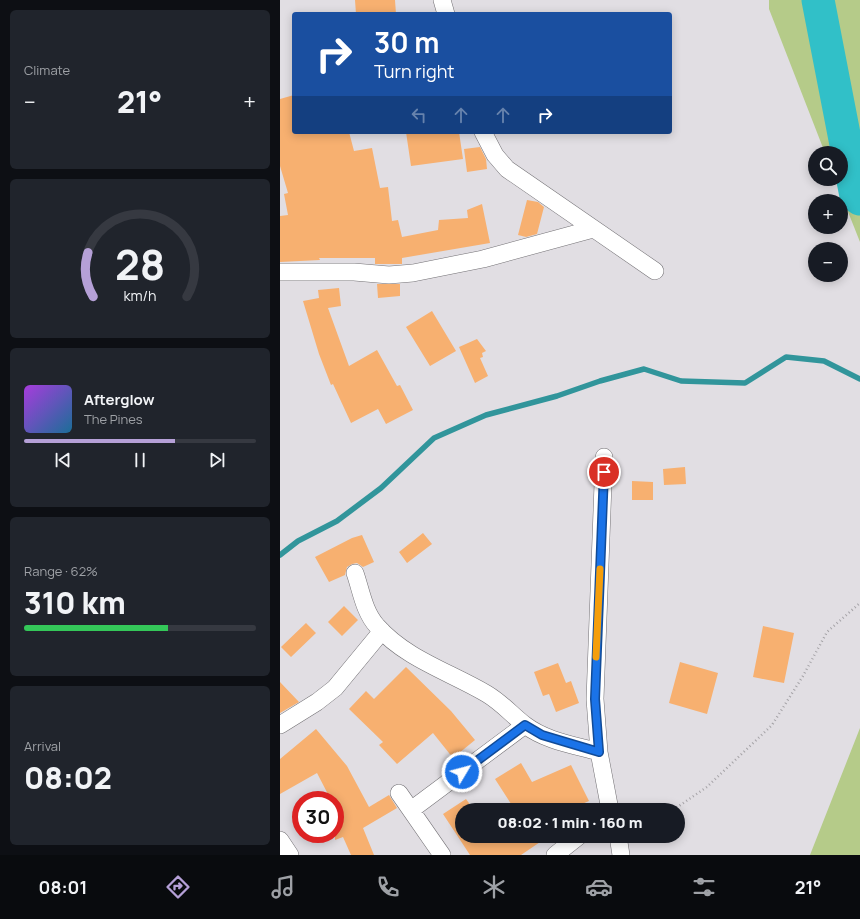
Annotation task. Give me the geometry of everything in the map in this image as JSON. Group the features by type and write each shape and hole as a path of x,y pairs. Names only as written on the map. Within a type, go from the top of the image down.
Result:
{"street":[{"path":"442,0 445,12"},
{"path":"484,134 495,155 507,169 655,271"},
{"path":"280,272 354,272 389,275 413,273 483,259 593,229"},
{"path":"604,457 595,699 599,752 609,803"},
{"path":"355,573 367,609 376,625 394,643 433,667 488,694 525,725 548,737 599,752"},
{"path":"280,725 317,702 335,688 382,631"},
{"path":"411,810 525,725"},
{"path":"399,793 442,855"},
{"path":"280,840 290,855"},
{"path":"555,855 570,843"},
{"path":"619,843 621,855"}],"path":[{"path":"683,803 707,787 772,725 803,676 826,632 860,602"}],"green space":[{"path":"769,0 860,0 860,242 848,212 848,194 841,194 838,186 848,186 848,146 822,146 769,9"},
{"path":"860,728 860,855 810,855"}],"building":[{"path":"355,0 395,0 396,12 356,12"},
{"path":"292,96 292,134 350,134 354,151 372,148 380,188 388,187 392,221 398,220 402,237 438,230 439,220 468,218 467,210 482,204 490,243 402,258 402,264 375,264 375,258 319,258 320,260 280,262 280,216 288,215 284,194 288,193 280,166 280,99"},
{"path":"406,134 459,134 463,159 411,166"},
{"path":"480,147 486,159 487,169 467,172 464,149"},
{"path":"527,200 538,202 544,207 537,234 526,237 518,235"},
{"path":"377,284 400,284 400,296 378,298"},
{"path":"339,288 341,306 328,308 349,366 377,350 397,386 400,385 413,410 386,424 378,409 351,423 333,384 331,385 319,354 303,301 319,298 318,290"},
{"path":"432,311 456,351 430,366 406,327"},
{"path":"477,339 486,351 482,353 483,357 480,358 488,376 475,383 459,347"},
{"path":"685,467 686,484 664,485 663,469"},
{"path":"632,481 653,482 653,500 632,500"},
{"path":"423,533 432,544 407,563 399,552"},
{"path":"362,535 374,562 363,567 357,563 352,564 347,567 345,575 329,582 315,557 352,538"},
{"path":"344,606 358,620 342,636 328,622"},
{"path":"306,623 316,633 291,657 281,647"},
{"path":"763,626 794,633 784,683 753,677"},
{"path":"680,662 718,673 707,714 669,703"},
{"path":"558,663 566,683 571,681 579,703 556,712 549,694 543,696 534,672"},
{"path":"406,667 451,711 475,740 453,758 433,733 397,764 379,745 383,742 349,709 366,691 374,699"},
{"path":"280,682 299,702 280,713"},
{"path":"316,729 347,766 369,807 389,795 397,808 363,828 374,855 351,855 344,839 344,791 326,791 317,773 280,794 280,759"},
{"path":"521,763 532,782 571,765 589,801 584,803 510,803 495,779"},
{"path":"466,799 469,803 460,803"},
{"path":"455,806 455,832 443,814"},
{"path":"462,843 539,843 521,855 470,855"}],"waterway":[{"path":"818,0 856,196 860,199"},
{"path":"280,555 298,541 337,521 381,488 434,438 486,415 557,396 600,381 644,369 681,381 745,383 786,357 824,361 860,379"}],"slow traffic":[{"path":"596,657 600,569"}],"route":[{"path":"462,772 525,725 542,735 559,742 599,752 595,699 604,472"}]}
